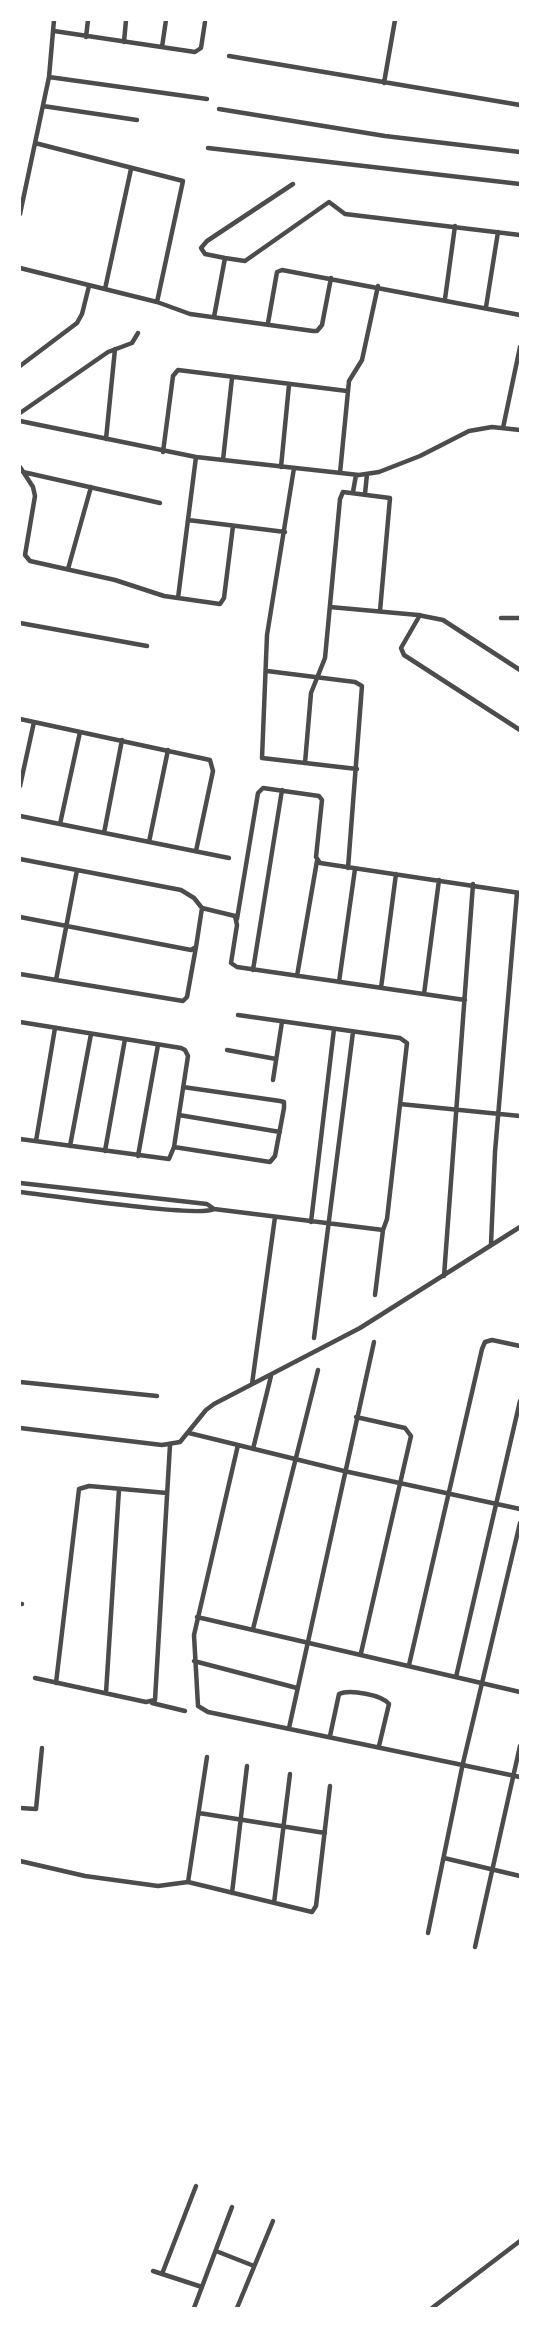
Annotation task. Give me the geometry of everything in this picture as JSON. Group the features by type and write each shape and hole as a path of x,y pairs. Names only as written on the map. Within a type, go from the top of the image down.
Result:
{"street":[{"path":"20,214 49,77 54,20"},
{"path":"86,37 88,20"},
{"path":"124,42 126,20"},
{"path":"162,47 166,20"},
{"path":"384,84 395,20"},
{"path":"54,31 198,51 206,22"},
{"path":"229,56 384,84 520,105"},
{"path":"49,77 207,99"},
{"path":"43,106 137,120"},
{"path":"219,110 384,135 520,152"},
{"path":"35,143 181,180 183,184 158,302"},
{"path":"208,148 520,184"},
{"path":"105,290 131,169"},
{"path":"294,184 203,245 202,253 245,261 329,202 345,214 520,235"},
{"path":"445,299 455,226"},
{"path":"486,307 498,232"},
{"path":"214,317 225,258"},
{"path":"20,268 158,302 186,313 313,331 320,328 331,278"},
{"path":"268,323 279,270 378,286 520,315"},
{"path":"20,366 76,323 82,314 89,286"},
{"path":"340,473 347,391 351,375 362,360 378,286"},
{"path":"20,413 116,349 132,343 138,333"},
{"path":"504,428 520,347"},
{"path":"106,439 116,349"},
{"path":"163,452 174,372 183,370 347,391"},
{"path":"223,460 232,378"},
{"path":"281,467 289,385"},
{"path":"20,421 163,452 356,474 367,474 420,456 469,431 504,428 520,430"},
{"path":"178,598 196,457"},
{"path":"294,468 269,619 262,758 357,769"},
{"path":"21,470 35,496 25,555 30,561 178,598 217,604 223,602 234,526"},
{"path":"21,470 160,503"},
{"path":"353,492 356,474"},
{"path":"365,494 367,474"},
{"path":"68,569 91,487"},
{"path":"305,763 311,693 325,658 340,495 343,492 389,496 391,502 380,611"},
{"path":"188,520 285,532"},
{"path":"330,607 420,615 443,620 520,670"},
{"path":"420,615 401,648 404,655 520,730"},
{"path":"501,618 520,618"},
{"path":"20,623 147,646"},
{"path":"267,671 356,682 362,686 348,868"},
{"path":"20,719 204,757 213,764 196,851"},
{"path":"20,786 34,722"},
{"path":"60,824 80,732"},
{"path":"104,833 122,740"},
{"path":"149,842 168,750"},
{"path":"297,976 317,861 322,800 319,796 263,788 258,793 231,963 237,967 253,970 465,1000"},
{"path":"253,970 282,790"},
{"path":"20,816 229,858"},
{"path":"20,859 181,890 194,898 202,908 231,914 237,919"},
{"path":"317,861 348,868 473,884 519,893 498,1114 491,1244"},
{"path":"339,982 355,868"},
{"path":"56,980 77,870"},
{"path":"381,988 396,874"},
{"path":"424,994 439,880"},
{"path":"444,1276 473,884"},
{"path":"20,974 183,1001 187,997 202,908"},
{"path":"20,917 186,950 196,947"},
{"path":"238,1015 400,1038 407,1043 387,1219 383,1230 375,1295"},
{"path":"20,1022 181,1048 187,1053 174,1147 169,1159 20,1139"},
{"path":"273,1080 282,1022"},
{"path":"36,1141 55,1028"},
{"path":"311,1222 334,1029"},
{"path":"314,1338 353,1032"},
{"path":"70,1146 91,1034"},
{"path":"105,1151 125,1039"},
{"path":"138,1156 158,1045"},
{"path":"227,1050 276,1059"},
{"path":"174,1147 270,1162 275,1156 284,1102 183,1087"},
{"path":"400,1104 457,1112 520,1116"},
{"path":"179,1115 279,1132"},
{"path":"20,1183 170,1202 207,1204 214,1209 383,1230"},
{"path":"62,1196 64,1188"},
{"path":"20,1192 168,1209 208,1212 214,1209"},
{"path":"116,1203 118,1195"},
{"path":"168,1209 170,1202"},
{"path":"252,1384 275,1217"},
{"path":"20,1428 170,1445 180,1442 206,1410 360,1328 520,1227"},
{"path":"410,1665 482,1349 485,1342 492,1340 520,1346"},
{"path":"289,1728 306,1641 374,1342"},
{"path":"253,1629 318,1370"},
{"path":"253,1449 271,1376"},
{"path":"20,1382 157,1396"},
{"path":"456,1677 520,1401"},
{"path":"357,1417 405,1428 410,1432 361,1653"},
{"path":"189,1433 344,1471 520,1509"},
{"path":"152,1703 156,1696 170,1445"},
{"path":"238,1445 197,1617 194,1661 196,1700 202,1709 520,1777"},
{"path":"56,1683 79,1489 89,1486 167,1493"},
{"path":"106,1694 119,1489"},
{"path":"428,1933 463,1763 520,1523"},
{"path":"197,1617 361,1653 520,1692"},
{"path":"194,1661 297,1688"},
{"path":"35,1678 185,1711"},
{"path":"330,1736 339,1694 345,1692 371,1696 387,1701 389,1704 379,1746"},
{"path":"475,1947 520,1746"},
{"path":"20,1808 36,1809 42,1748"},
{"path":"188,1882 207,1757"},
{"path":"232,1893 247,1766"},
{"path":"274,1903 290,1774"},
{"path":"20,1861 85,1876 158,1886 188,1882 307,1911 315,1910 330,1786"},
{"path":"199,1813 325,1833"},
{"path":"444,1858 520,1876"},
{"path":"162,2274 196,2186"},
{"path":"194,2308 232,2207"},
{"path":"237,2308 273,2221"},
{"path":"432,2308 520,2241"},
{"path":"216,2251 254,2266"},
{"path":"153,2271 202,2287"}]}
